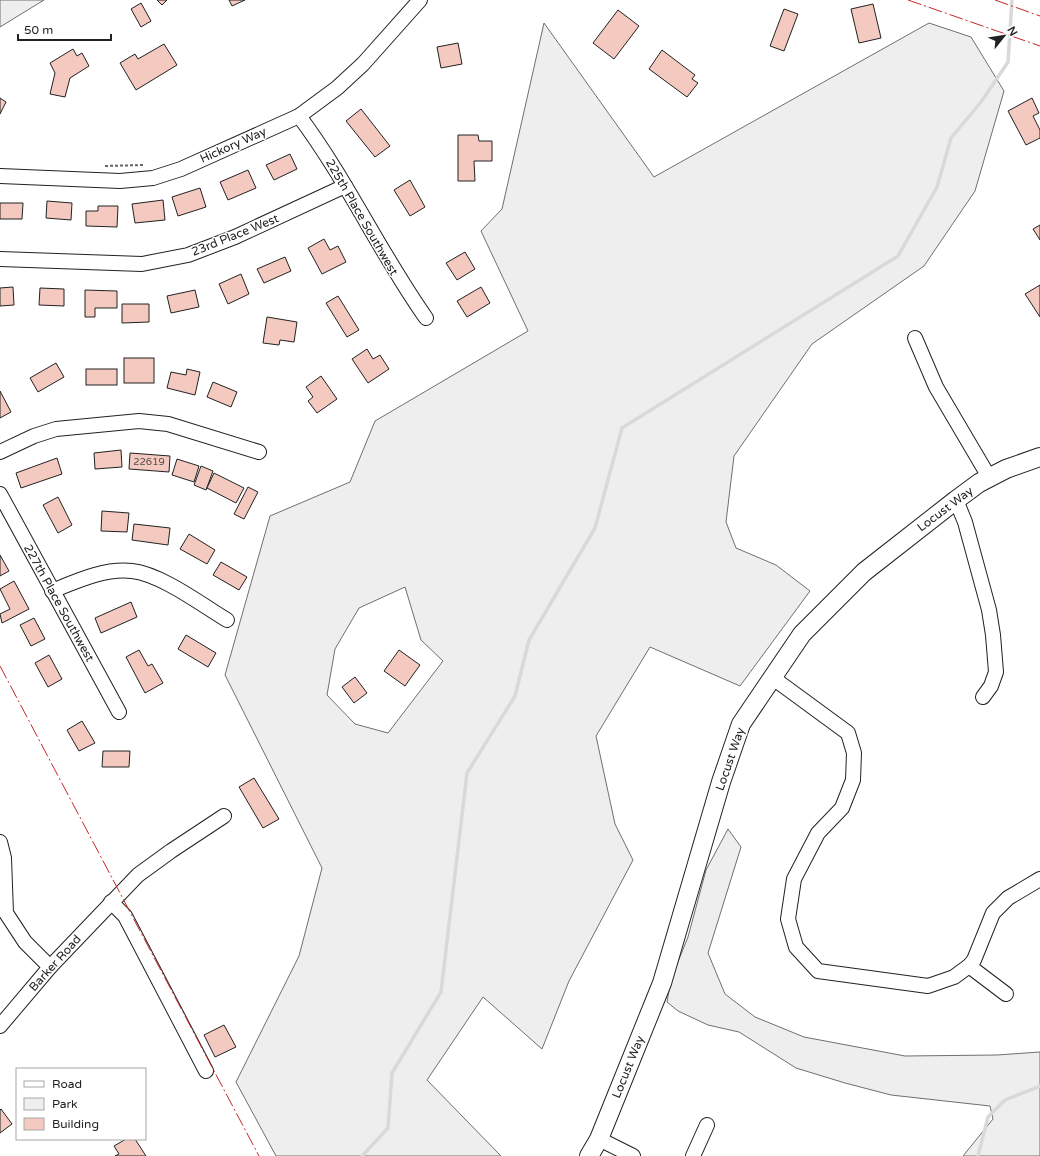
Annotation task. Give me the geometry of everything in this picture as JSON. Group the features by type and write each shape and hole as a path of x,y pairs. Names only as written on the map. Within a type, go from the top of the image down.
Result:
{"main road":[{"name":"Locust Way","path":"589,1156 599,1139 662,983 721,782 741,724 802,634 864,572 956,500 989,478 1006,469 1040,457"}],"street":[{"name":"Hickory Way","path":"0,176 120,181 152,178 181,169 299,116 337,88 364,64 420,0"},
{"name":"225th Place Southwest","path":"299,116 314,135 401,282 426,318"},
{"name":"23rd Place West","path":"0,259 142,264 188,255 235,237 345,186"},
{"path":"915,338 936,387 989,478"},
{"path":"0,452 34,436 56,429 139,421 168,424 260,452"},
{"name":"227th Place Southwest","path":"0,494 119,712"},
{"path":"956,500 965,522 990,610 996,672 991,686 983,698"},
{"path":"52,591 91,576 132,571 162,581 227,620"},
{"path":"773,678 848,733 854,753 853,780 842,808 818,833 794,879 788,919 796,947 818,971 928,986 954,977 969,966 978,952 984,931 993,913 1008,898 1040,879"},
{"name":"Barker Road","path":"0,1026 50,968 138,875 224,816"},
{"path":"0,842 4,858 3,914 25,942 50,968"},
{"path":"111,902 125,916 206,1071"},
{"path":"969,966 1006,994"},
{"path":"693,1156 707,1125"},
{"path":"599,1139 633,1156"}],"path":[{"path":"103,166 148,164"}],"green space":[{"path":"0,0 44,0 0,27"},
{"path":"544,23 654,177 929,23 971,37 1004,91 975,191 924,266 812,344 734,456 726,522 736,548 776,565 810,591 740,686 650,647 596,736 615,824 633,860 569,981 542,1049 483,997 427,1080 501,1156 276,1156 236,1082 299,956 322,868 225,675 270,516 350,482 375,421 528,331 481,231 502,209","holes":["405,587 421,640 443,661 388,733 355,724 327,695 335,649 359,608"]},
{"path":"728,829 741,847 708,953 725,994 755,1017 804,1037 905,1056 997,1055 1040,1052 1040,1156 963,1156 993,1119 990,1106 891,1095 796,1068 739,1032 708,1025 678,1011 667,1002 671,979 688,937 706,870"}],"building":[{"path":"157,0 167,0 162,5"},
{"path":"229,0 245,0 232,6"},
{"path":"141,3 151,21 141,27 131,9"},
{"path":"873,4 881,38 859,43 851,9"},
{"path":"784,9 798,14 784,51 770,46"},
{"path":"618,10 639,26 614,59 593,43"},
{"path":"458,43 462,64 441,68 437,47"},
{"path":"164,44 177,65 136,90 120,63 135,54 138,59"},
{"path":"73,49 77,56 82,53 89,66 70,78 65,97 50,94 55,73 50,63"},
{"path":"662,50 695,75 692,79 698,83 687,97 649,69"},
{"path":"0,98 6,102 0,114"},
{"path":"1032,98 1039,113 1033,116 1040,130 1040,138 1026,145 1008,111"},
{"path":"361,109 390,146 375,157 346,121"},
{"path":"458,135 478,135 479,141 492,141 492,161 474,161 475,181 458,181"},
{"path":"290,154 297,169 274,180 266,165"},
{"path":"248,170 256,188 228,200 220,182"},
{"path":"410,180 425,207 410,216 394,190"},
{"path":"200,188 206,207 178,216 172,197"},
{"path":"163,200 165,220 135,223 132,204"},
{"path":"47,201 72,203 71,220 46,218"},
{"path":"0,203 23,203 22,219 0,219"},
{"path":"98,206 118,206 117,227 86,226 86,211 98,211"},
{"path":"1040,225 1040,240 1033,229"},
{"path":"324,239 330,250 338,246 346,262 322,274 308,248"},
{"path":"465,252 475,269 457,280 446,263"},
{"path":"285,257 291,271 264,283 257,269"},
{"path":"241,274 249,294 228,304 219,284"},
{"path":"1040,285 1040,317 1025,294"},
{"path":"13,287 14,305 0,306 0,288"},
{"path":"481,287 490,303 467,317 457,301"},
{"path":"40,288 64,289 64,306 39,305"},
{"path":"85,290 117,291 117,308 95,308 95,317 85,317"},
{"path":"195,290 199,307 171,313 167,296"},
{"path":"338,296 359,330 347,337 326,303"},
{"path":"122,304 149,304 149,322 122,323"},
{"path":"267,317 297,322 294,342 280,340 279,345 263,343"},
{"path":"367,349 373,359 380,355 389,369 368,383 352,359"},
{"path":"124,358 154,358 154,383 124,383"},
{"path":"56,363 64,377 38,392 30,378"},
{"path":"86,369 117,369 117,385 86,385"},
{"path":"187,369 200,372 195,395 167,388 171,372 186,375"},
{"path":"321,376 337,399 317,413 308,401 313,397 306,387"},
{"path":"213,382 237,392 231,407 207,397"},
{"path":"0,391 11,412 0,418"},
{"path":"121,450 122,467 95,469 94,453"},
{"path":"130,453 170,456 169,472 129,469"},
{"path":"57,458 62,474 21,488 16,473"},
{"path":"177,459 199,466 194,482 172,475"},
{"path":"201,466 213,471 206,490 194,485"},
{"path":"214,473 244,488 236,503 207,488"},
{"path":"248,487 258,492 244,519 234,514"},
{"path":"58,497 72,525 58,533 43,505"},
{"path":"102,511 129,513 127,532 101,531"},
{"path":"134,524 170,528 168,545 132,540"},
{"path":"189,534 215,550 207,564 180,549"},
{"path":"0,555 9,571 0,576"},
{"path":"221,562 247,577 239,590 213,575"},
{"path":"14,581 29,609 2,623 0,614 10,609 0,589"},
{"path":"131,602 137,617 101,633 95,618"},
{"path":"34,618 45,639 31,646 20,625"},
{"path":"186,635 216,653 208,667 178,649"},
{"path":"139,650 148,666 152,664 163,683 145,693 126,657"},
{"path":"399,650 420,665 405,686 384,671"},
{"path":"49,655 62,679 48,687 35,663"},
{"path":"355,677 367,693 354,703 342,687"},
{"path":"82,721 95,743 79,751 67,730"},
{"path":"103,751 130,751 129,767 102,767"},
{"path":"254,778 279,819 263,828 239,787"},
{"path":"224,1025 236,1047 215,1057 204,1035"},
{"path":"1,1109 12,1124 0,1133 0,1110"},
{"path":"124,1140 136,1140 146,1156 115,1156 119,1154 114,1146"}],"waterway":[{"path":"362,1156 388,1128 392,1073 441,992 467,773 515,696 529,640 595,528 622,428 898,256 937,187 951,138 981,102 1008,62 1012,0"},
{"path":"978,1156 988,1117 1005,1100 1040,1086"}],"power":[{"path":"908,0 1040,46"},
{"path":"995,0 1040,16"},
{"path":"0,666 259,1156"}]}
